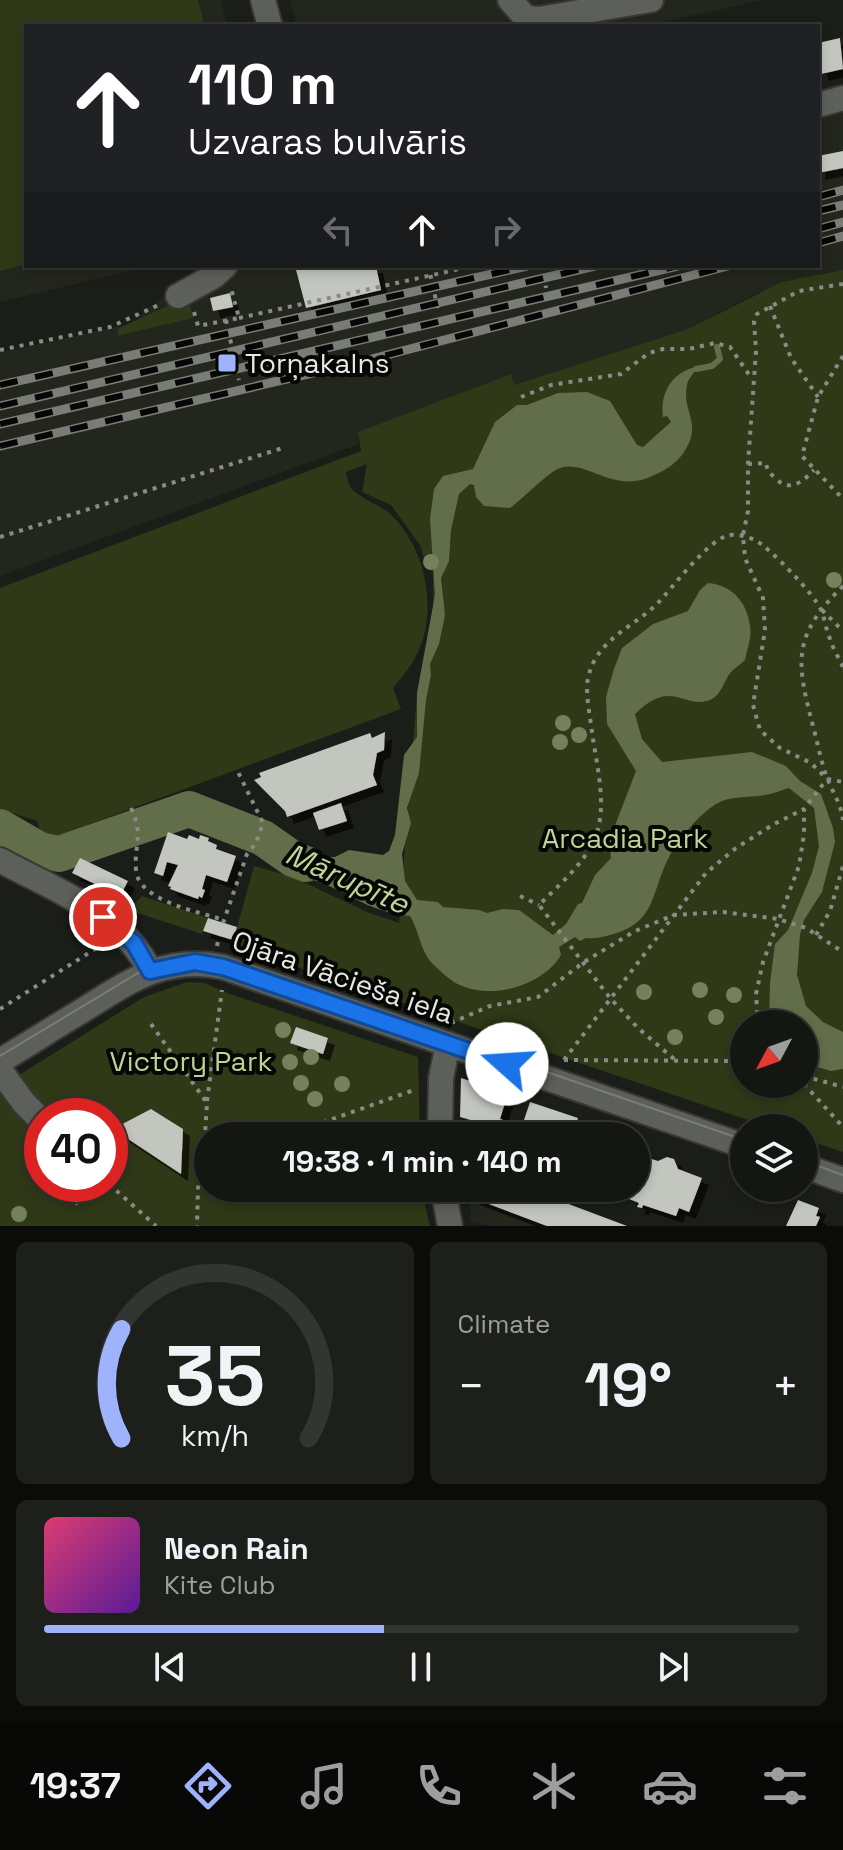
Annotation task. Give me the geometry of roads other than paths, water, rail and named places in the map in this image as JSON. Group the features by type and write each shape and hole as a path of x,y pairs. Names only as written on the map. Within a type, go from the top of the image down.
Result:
{"street":[{"path":"263,0 269,24"},
{"path":"510,0 526,18 579,6 651,0"},
{"path":"820,104 843,98"},
{"path":"178,296 223,268"},
{"path":"0,860 103,917 134,943 150,971 0,1061"},
{"name":"Ojāra Vācieša iela","path":"150,971 195,962 223,967 450,1033 730,1141"},
{"path":"440,1122 441,1078 450,1033"},
{"path":"0,1070 24,1103"},
{"path":"818,1171 843,1180"},
{"path":"446,1202 450,1226"}],"water":[{"path":"696,369 688,383 686,395 692,434 682,455 661,472 638,481 625,481 578,468 558,469 510,508 484,506 476,497 474,485 470,484 459,494 451,530 449,561 441,578 445,615 439,644 430,664 419,773 407,808 411,823 402,854 405,881 417,900 438,902 443,907 487,913 503,909 519,910 553,935 566,924 578,904 582,903 595,875 611,858 609,841 636,771 607,724 606,697 622,648 653,624 688,611 700,590 708,583 717,584 737,596 746,609 750,634 745,660 731,672 712,699 702,702 660,697 635,714 642,739 662,762 752,752 786,766 800,781 821,794 835,842 822,892 804,920 800,935 797,975 806,1006 810,1010 769,1010 775,944 788,930 812,873 819,846 814,808 789,788 728,799 709,809 676,845 649,907 636,924 601,937 580,941 575,937 559,947 561,955 552,966 527,983 497,991 467,988 454,982 430,961 410,916 376,908 283,869 267,858 260,844 270,832 300,849 325,857 335,857 349,850 383,855 389,851 395,835 404,755 417,737 417,693 435,595 430,519 434,489 443,476 473,469 495,422 517,405 527,405 558,393 587,392 610,401 637,445 643,447 671,422 667,416 663,417 663,401 672,381 684,371"},
{"path":"130,820 136,834 82,849 67,862 44,858 0,832 0,823 54,850 95,839"},
{"path":"818,1017 843,1032 843,1069 831,1071 818,1067"}],"waterway":[{"path":"696,369 712,366 720,359 717,347"},
{"name":"Mārupīte","path":"0,827 40,850 59,854 189,809 263,838 293,859 306,864"}],"tram line":[{"path":"0,1056 148,967 195,957 225,961 730,1135"},
{"path":"818,1166 843,1175"}],"railway":[{"path":"820,196 843,190"},
{"path":"820,211 843,205"},
{"path":"820,228 843,222"},
{"path":"820,242 843,236"},
{"path":"0,385 518,268"},
{"path":"0,406 586,268"},
{"path":"0,424 669,268"},
{"path":"0,446 360,362 720,268"}],"place":[{"name":"Torņakalns","path":"227,363"}],"park label":[{"name":"Arcadia Park","path":"625,838"},
{"name":"Victory Park","path":"191,1061"}]}
